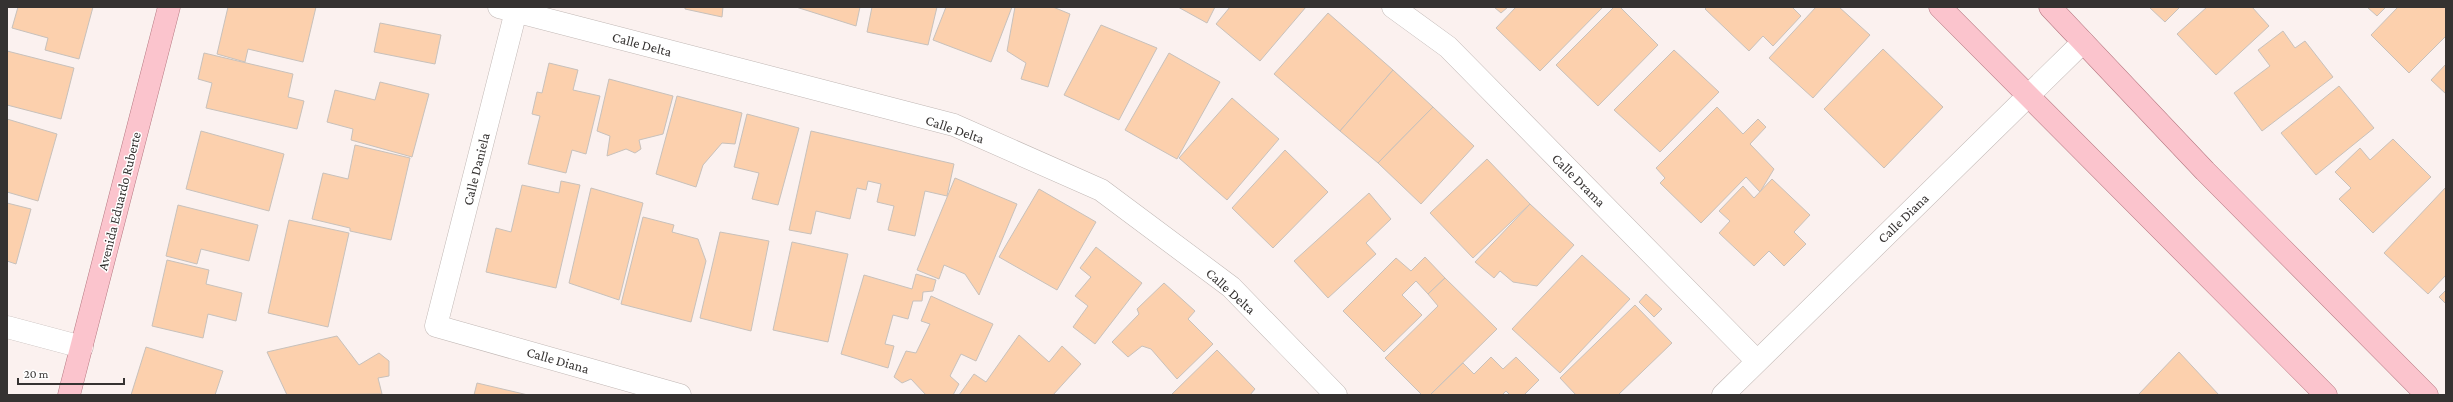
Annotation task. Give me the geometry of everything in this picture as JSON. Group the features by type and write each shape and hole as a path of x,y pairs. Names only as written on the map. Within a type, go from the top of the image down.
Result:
{"main road":[{"name":"Avenida Eduardo Ruberte","path":"69,395 169,7"},
{"path":"1940,7 2326,395"},
{"path":"2050,7 2205,171 2427,395"}],"street":[{"name":"Calle Drama","path":"1394,7 1448,47 1757,361"},
{"name":"Calle Daniela","path":"436,326 507,9"},
{"name":"Calle Delta","path":"507,9 954,126 1101,190 1231,287 1336,395"},
{"name":"Calle Diana","path":"1723,395 2083,42"},
{"name":"Calle Diana","path":"436,326 680,395"},
{"path":"7,327 82,347"}],"building":[{"path":"18,7 93,7 79,59 45,50 48,38 12,28"},
{"path":"228,7 316,7 303,62 248,49 245,62 217,54"},
{"path":"685,7 723,7 722,17 685,9"},
{"path":"796,7 860,7 856,26"},
{"path":"872,7 937,7 928,45 867,32"},
{"path":"946,7 1012,7 991,62 933,40"},
{"path":"1015,7 1053,7 1070,14 1048,87 1021,79 1026,63 1007,51"},
{"path":"1178,7 1215,7 1207,23"},
{"path":"1230,7 1306,7 1260,61 1216,24"},
{"path":"1494,7 1508,7 1501,13"},
{"path":"1516,7 1603,7 1540,71 1496,28"},
{"path":"1614,7 1620,7 1658,45 1598,106 1556,65"},
{"path":"1707,7 1792,7 1801,16 1773,46 1763,36 1749,51 1705,9"},
{"path":"1816,7 1839,7 1870,35 1813,98 1769,58"},
{"path":"2149,7 2180,7 2165,22"},
{"path":"2207,7 2252,7 2269,26 2216,75 2177,34"},
{"path":"2367,7 2386,7 2377,16"},
{"path":"2398,7 2446,7 2446,36 2409,73 2371,35"},
{"path":"1328,13 1393,70 1340,131 1274,74"},
{"path":"380,23 441,35 435,64 374,52"},
{"path":"1101,25 1157,48 1119,120 1064,95"},
{"path":"2283,31 2295,48 2305,41 2333,77 2262,131 2234,93 2270,66 2258,50"},
{"path":"1883,49 1943,107 1884,168 1824,109"},
{"path":"1674,50 1719,92 1660,152 1614,110"},
{"path":"7,51 74,68 61,119 7,105"},
{"path":"204,53 293,74 288,97 304,101 297,129 206,108 212,83 198,79"},
{"path":"1169,53 1220,82 1177,159 1125,130"},
{"path":"549,63 578,70 573,90 600,96 586,154 572,150 566,173 528,164 540,116 532,114 537,92 542,93"},
{"path":"2446,64 2446,94 2431,80"},
{"path":"1393,70 1433,107 1378,163 1340,131"},
{"path":"609,79 673,96 663,134 639,140 641,149 635,153 626,149 607,156 610,136 597,131"},
{"path":"380,82 429,94 412,157 351,140 353,129 327,122 335,90 375,100"},
{"path":"2339,86 2374,128 2316,175 2281,133"},
{"path":"677,96 742,113 735,144 722,143 703,165 696,187 656,174"},
{"path":"1232,98 1279,139 1227,200 1179,158"},
{"path":"1433,107 1474,146 1421,204 1378,163"},
{"path":"1717,107 1743,134 1758,119 1766,127 1750,144 1774,169 1760,192 1746,177 1701,223 1660,183 1665,178 1656,168"},
{"path":"747,114 799,128 778,205 752,199 759,173 734,167"},
{"path":"7,119 57,134 38,201 7,192"},
{"path":"201,131 284,154 269,211 186,189"},
{"path":"811,131 954,164 947,196 925,191 915,236 888,230 894,206 877,202 881,184 868,181 866,190 857,188 850,219 816,211 811,234 789,230"},
{"path":"2393,139 2431,177 2373,233 2339,199 2351,188 2335,172 2360,148 2370,160"},
{"path":"355,145 410,158 391,240 350,231 350,228 312,219 323,173 348,179"},
{"path":"1285,150 1328,192 1273,248 1232,208"},
{"path":"1487,159 1530,204 1473,258 1430,213"},
{"path":"955,178 1017,204 979,295 965,274 944,265 939,279 917,270"},
{"path":"1772,179 1810,215 1794,232 1806,244 1784,266 1769,251 1754,266 1719,233 1730,221 1719,211 1743,186 1754,198"},
{"path":"561,181 580,185 556,288 486,272 496,228 511,232 522,185 559,193"},
{"path":"2446,187 2446,275 2428,294 2384,253"},
{"path":"591,188 643,203 619,300 569,283"},
{"path":"1039,189 1096,222 1057,290 999,257"},
{"path":"1369,193 1391,219 1366,243 1376,254 1328,298 1294,261"},
{"path":"7,203 31,209 16,264 7,261"},
{"path":"1530,204 1574,245 1537,286 1513,282 1500,271 1494,278 1475,262"},
{"path":"178,205 258,225 249,261 201,249 197,264 166,256"},
{"path":"643,217 674,225 672,232 698,239 706,261 691,322 621,304"},
{"path":"289,220 349,233 328,327 268,313"},
{"path":"720,232 769,241 751,331 700,318"},
{"path":"792,242 848,254 828,342 773,330"},
{"path":"1096,247 1142,283 1095,344 1073,327 1088,306 1075,296 1091,277 1080,268"},
{"path":"1582,255 1630,299 1560,373 1512,329"},
{"path":"1425,257 1445,278 1428,294 1416,281 1402,295 1422,315 1384,352 1343,311 1396,258 1411,271"},
{"path":"167,260 209,270 206,284 242,293 236,321 208,314 203,338 152,326"},
{"path":"916,274 936,280 933,291 923,292 922,301 913,301 908,319 893,315 885,344 894,346 888,368 841,354 864,275 912,289"},
{"path":"1445,278 1497,329 1430,395 1422,395 1385,358 1438,306 1428,294"},
{"path":"1164,283 1195,311 1188,319 1213,344 1177,379 1151,349 1142,346 1128,357 1112,342 1139,314 1137,309"},
{"path":"2446,290 2446,304 2439,297"},
{"path":"1646,294 1662,309 1654,317 1639,302"},
{"path":"931,296 993,324 976,361 961,354 950,376 959,384 953,395 926,395 911,379 902,383 894,377 906,351 916,353 930,324 921,321"},
{"path":"1635,305 1672,343 1618,395 1576,395 1560,378"},
{"path":"1019,335 1049,362 1062,346 1081,364 1053,395 959,395 974,374 986,382"},
{"path":"337,336 359,365 379,353 389,361 389,376 378,378 382,394 287,395 267,352"},
{"path":"146,347 223,371 215,395 131,395"},
{"path":"1217,350 1255,389 1250,395 1171,395"},
{"path":"2179,352 2219,395 2138,395"},
{"path":"1491,357 1503,369 1516,357 1539,380 1524,395 1510,395 1506,391 1502,395 1430,395 1463,363 1474,374"},
{"path":"477,383 528,395 474,395"}]}
